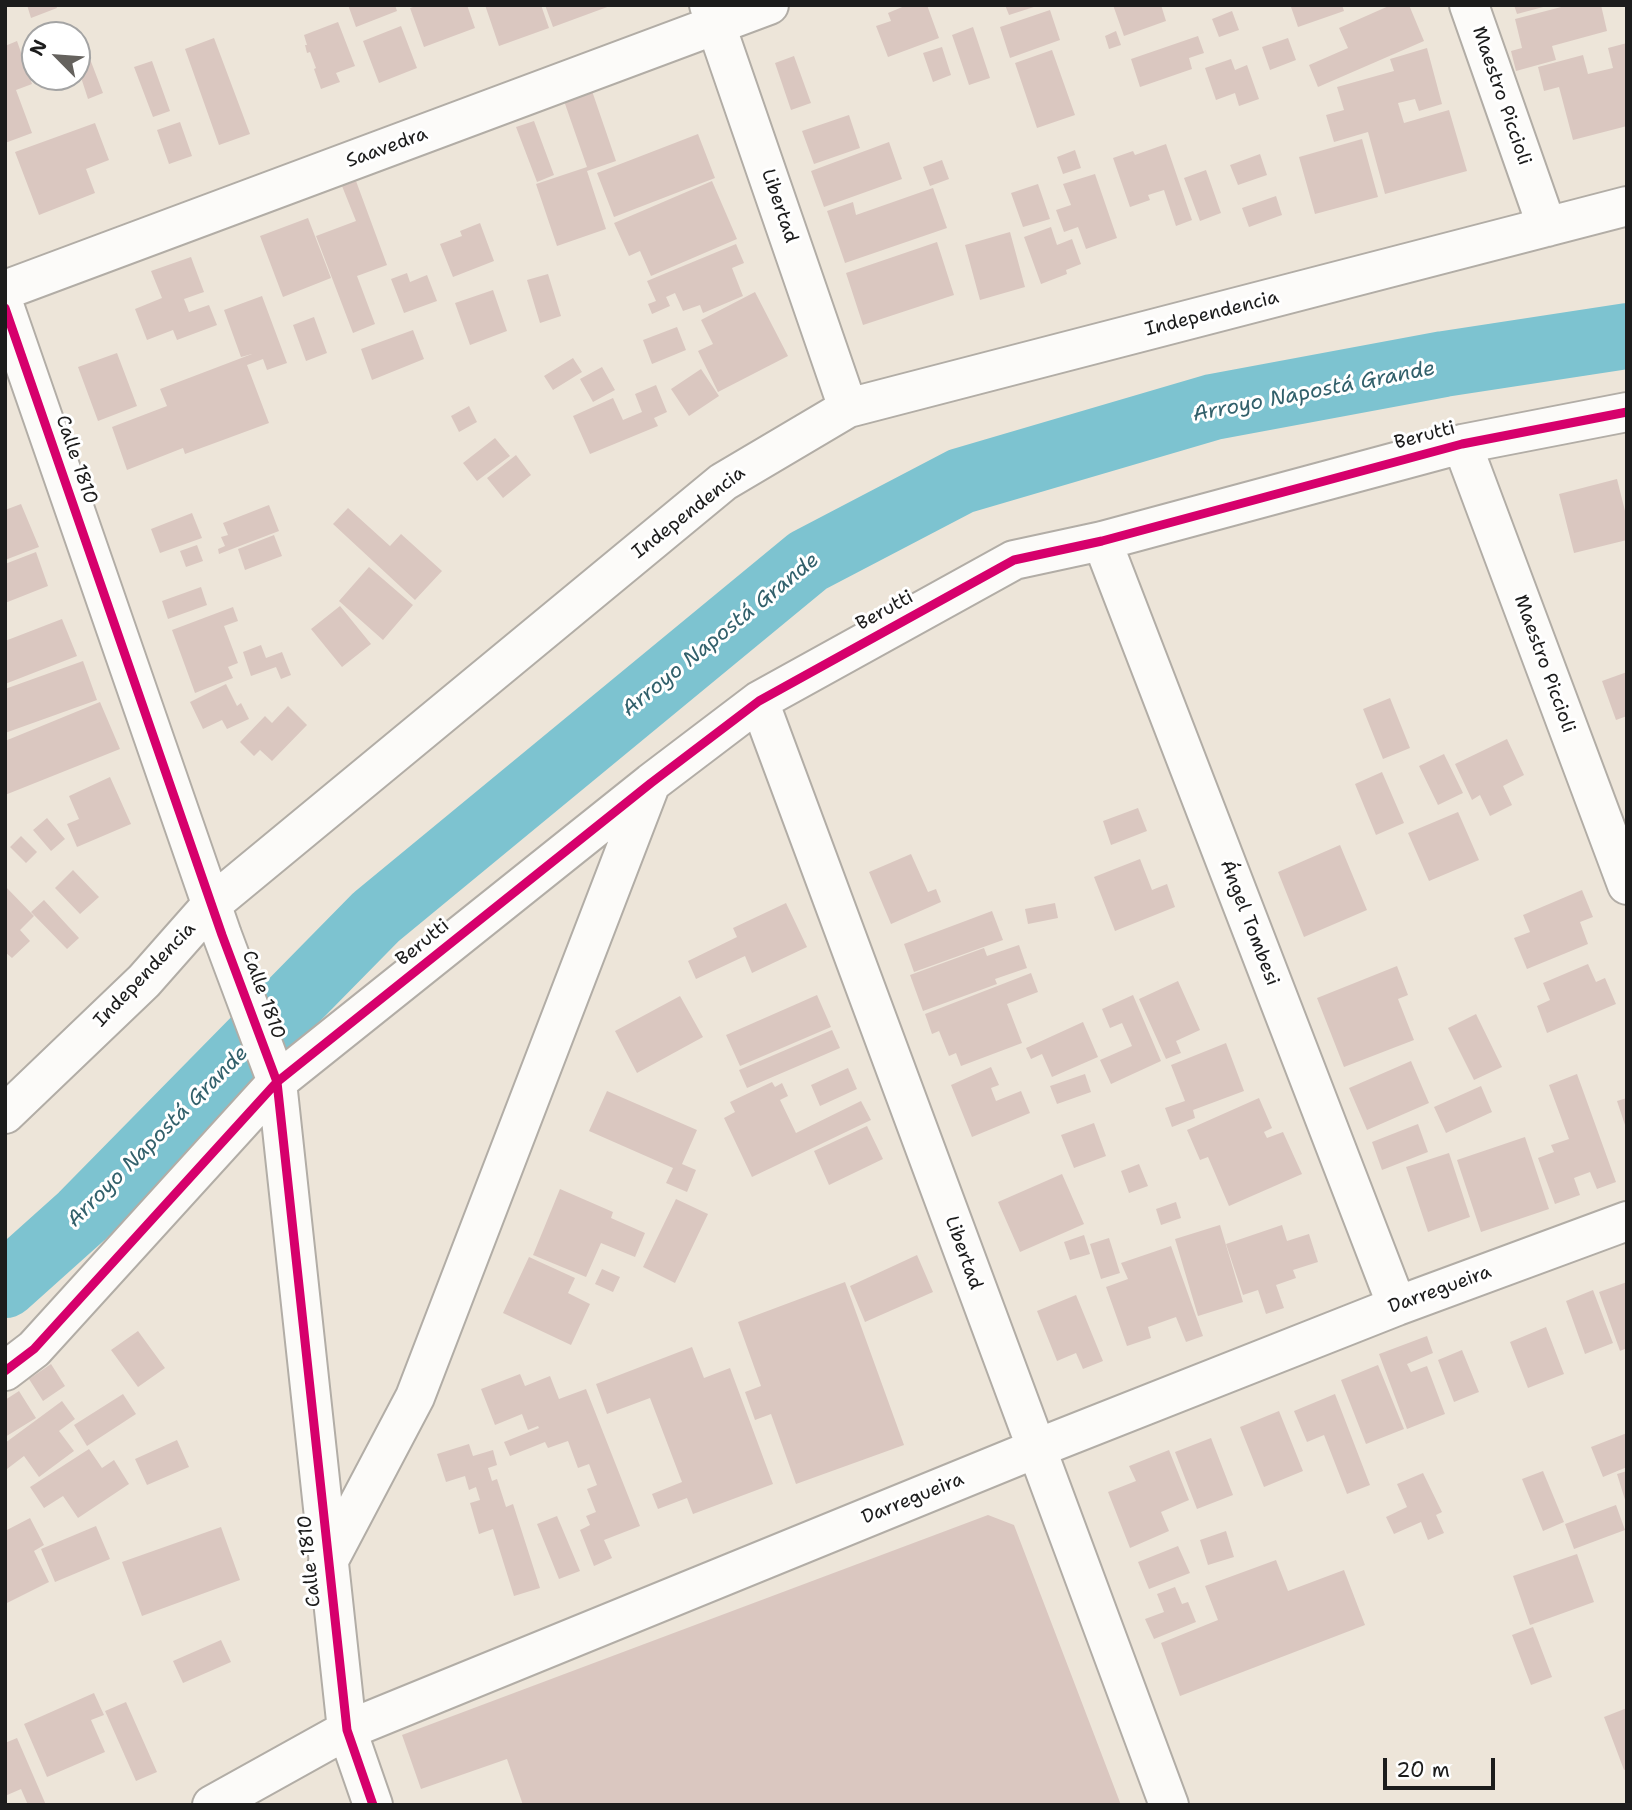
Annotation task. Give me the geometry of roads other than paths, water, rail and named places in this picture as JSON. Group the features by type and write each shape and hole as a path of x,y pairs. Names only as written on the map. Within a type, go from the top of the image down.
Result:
{"street":[{"name":"Saavedra","path":"5,290 713,15 769,5"},
{"name":"Maestro Piccioli","path":"1469,5 1547,227"},
{"name":"Libertad","path":"713,15 848,408"},
{"name":"Independencia","path":"5,1114 144,981 723,482 848,408 1627,206"},
{"name":"Calle 1810","path":"5,308 217,920 272,1069 347,1730 373,1805"},
{"name":"Berutti","path":"5,1371 34,1349 272,1069 759,701 1014,560 1102,541 1462,444 1627,412"},
{"name":"Maestro Piccioli","path":"1462,444 1627,885"},
{"name":"Ángel Tombesi","path":"1102,541 1397,1306"},
{"name":"Libertad","path":"759,701 1169,1805"},
{"path":"328,1562 415,1396 651,783"},
{"name":"Darregueira","path":"212,1805 347,1730 1035,1449 1397,1306 1627,1221"}],"waterway":[{"name":"Arroyo Napostá Grande","path":"5,1285 82,1216 376,917 808,561 961,481 1213,407 1444,364 1627,336"}]}
